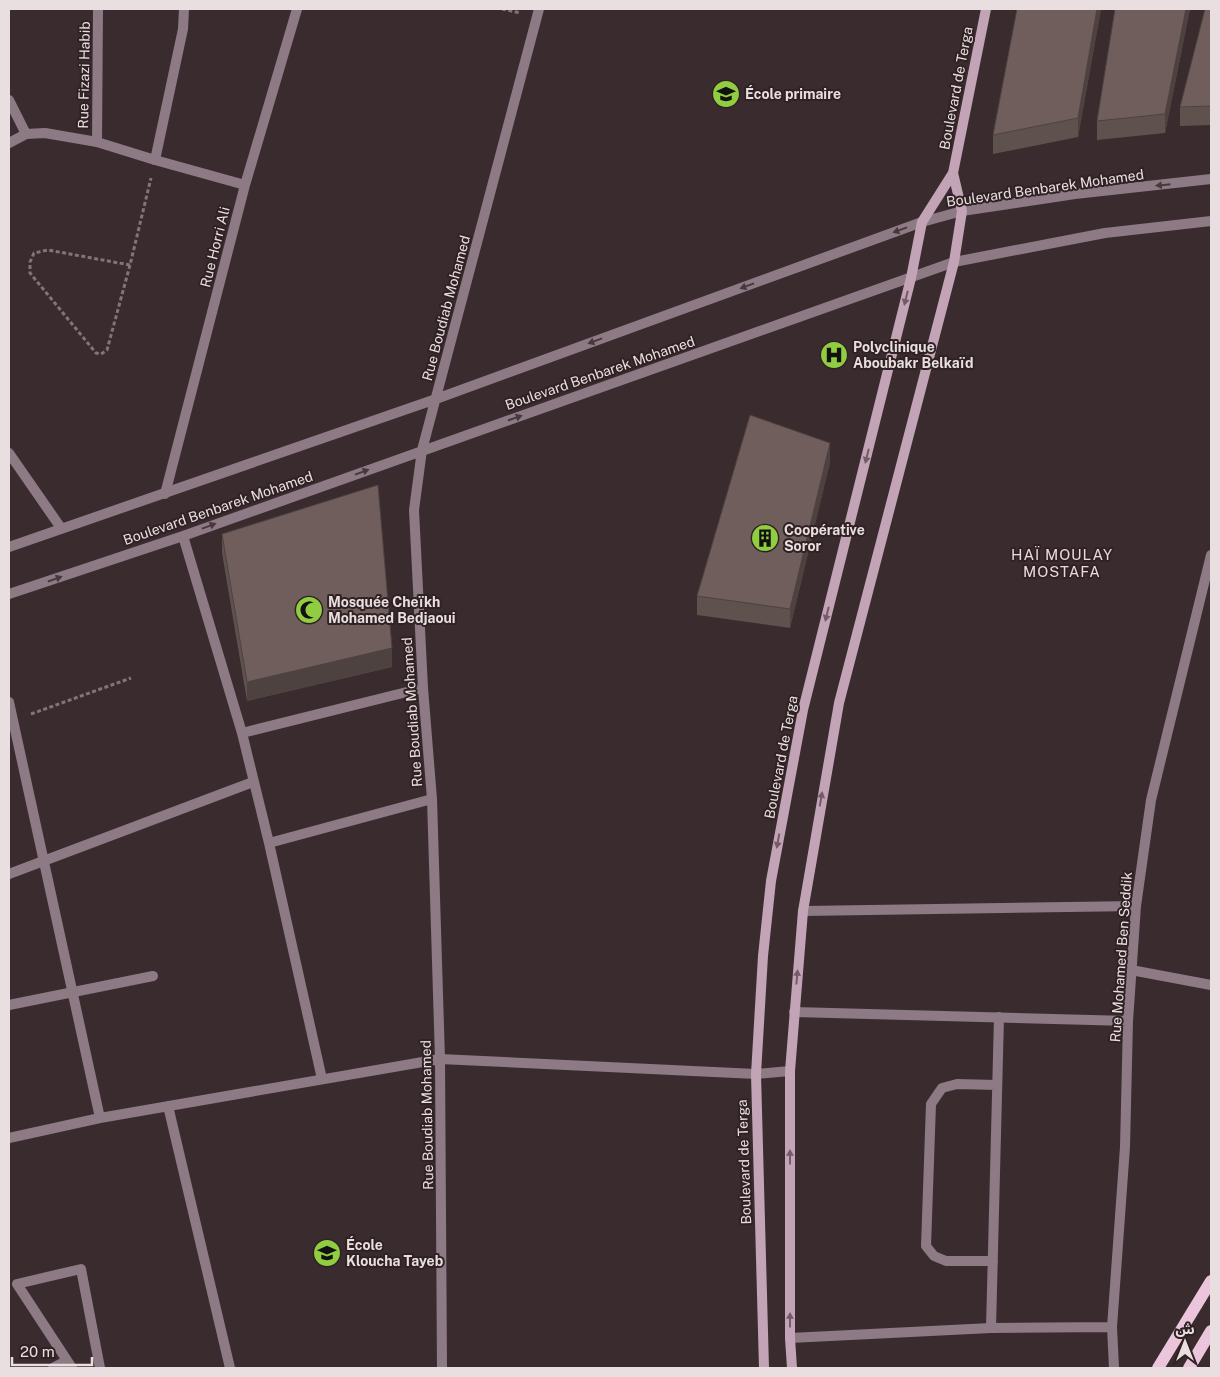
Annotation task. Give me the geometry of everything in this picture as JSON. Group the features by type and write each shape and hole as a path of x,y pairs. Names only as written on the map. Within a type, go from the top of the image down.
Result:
{"main road":[{"name":"Boulevard de Terga","path":"764,1368 756,1074 763,956 771,881 800,728 911,278 922,222 953,173 986,9"},
{"name":"Boulevard de Terga","path":"792,1368 790,1338 790,1071 803,911 839,703 954,262 962,211 953,173"},
{"path":"1158,1368 1211,1281"},
{"path":"1190,1368 1211,1331"}],"street":[{"name":"Rue Fizazi Habib","path":"97,142 98,9"},
{"path":"155,160 184,29 184,9"},
{"name":"Rue Horri Ali","path":"165,494 245,185 297,9"},
{"name":"Rue Boudiab Mohamed","path":"442,1368 440,1059 432,799 423,688 414,510 422,450 539,9"},
{"path":"9,100 26,134"},
{"path":"9,143 26,134 45,133 97,142 245,185"},
{"name":"Boulevard Benbarek Mohamed","path":"9,547 436,399 922,222 962,211 1075,194 1211,180"},
{"name":"Boulevard Benbarek Mohamed","path":"9,594 183,536 954,262 1105,233 1211,221"},
{"path":"9,453 62,528"},
{"path":"183,536 242,733 270,843 322,1079"},
{"name":"Rue Mohamed Ben Seddik","path":"1114,1368 1112,1327 1125,1147 1128,1021 1136,906 1151,800 1211,555"},
{"path":"242,733 423,688"},
{"path":"9,702 74,992 100,1118"},
{"path":"9,874 253,782"},
{"path":"270,843 432,799"},
{"path":"803,911 1136,906"},
{"path":"1131,970 1211,985"},
{"path":"9,1006 152,976"},
{"path":"794,1012 1128,1021"},
{"path":"991,1328 999,1017"},
{"path":"9,1138 100,1118 440,1059 756,1074 790,1071"},
{"path":"993,1261 946,1261 934,1256 926,1246 931,1104 942,1088 957,1084 997,1085"},
{"path":"168,1106 230,1368"},
{"path":"52,1368 69,1364 17,1284 81,1269 100,1368"},
{"path":"790,1338 991,1328 1112,1327"}],"path":[{"path":"130,265 48,250 34,253 30,262 30,273 96,353 101,354 107,350 130,265 155,160"},
{"path":"13,720 131,678"}],"building":[{"path":"1017,9 1097,9 1078,118 993,135"},
{"path":"1115,9 1186,9 1165,114 1097,121"},
{"path":"1205,9 1211,9 1211,106 1180,107"},
{"name":"Coopérative Soror","path":"750,415 830,443 790,609 697,596"},
{"name":"Mosquée Cheïkh Mohamed Bedjaoui","path":"378,485 392,648 247,682 222,534"}],"place":[{"name":"École primaire","path":"726,94"},
{"name":"Polyclinique Aboubakr Belkaïd","path":"834,355"},
{"name":"Coopérative Soror","path":"765,538"},
{"name":"Mosquée Cheïkh Mohamed Bedjaoui","path":"309,610"},
{"name":"École Kloucha Tayeb","path":"327,1253"}],"district":[{"name":"HAÏ MOULAY MOSTAFA","path":"1062,564"}]}
